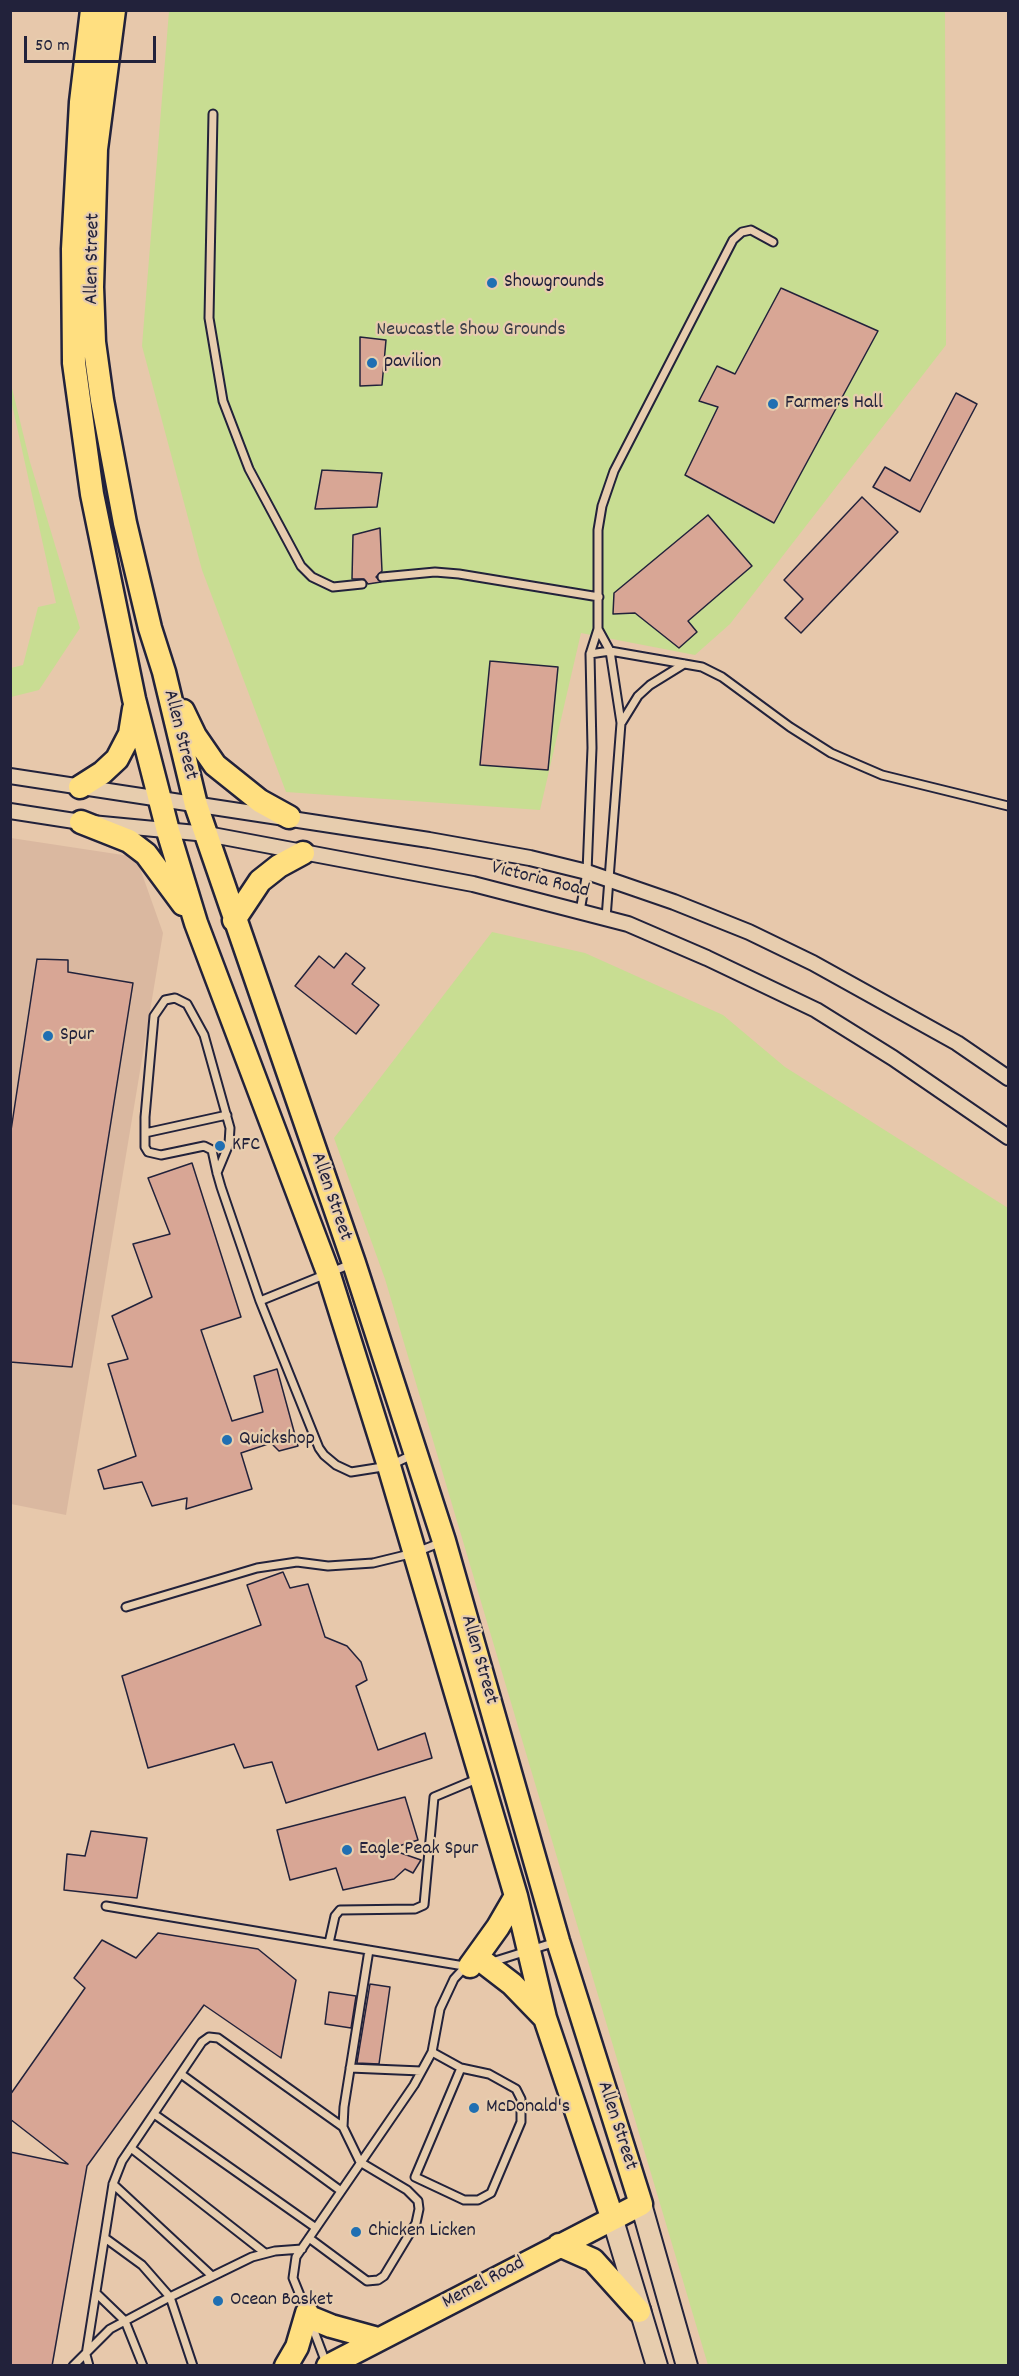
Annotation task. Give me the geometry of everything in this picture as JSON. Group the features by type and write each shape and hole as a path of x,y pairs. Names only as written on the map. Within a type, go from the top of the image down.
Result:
{"main road":[{"name":"Allen Street","path":"92,10 81,102 73,249 74,363 94,505 134,699 159,799 196,923 329,1275 389,1466 516,1896 545,2018 612,2217"},
{"name":"Allen Street","path":"114,10 96,149 92,287 94,342 102,400 125,523 150,628 164,672 196,805 354,1263 444,1541 558,1941 640,2205"},
{"path":"164,672 195,736 215,765 252,795 289,817"},
{"path":"80,787 102,773 117,759 130,734 134,699"},
{"path":"81,822 129,841 146,854 164,875 196,923"},
{"path":"234,920 260,881 303,853"},
{"path":"457,1696 486,1687"},
{"path":"516,1896 473,1965 512,1984 545,2018"},
{"name":"Memel Road","path":"328,2366 612,2217 640,2205"},
{"path":"559,2245 598,2264 639,2311"},
{"path":"286,2366 297,2347 308,2315 331,2326 378,2339"}],"street":[{"path":"10,776 289,817 530,858 587,872 749,932 813,963 948,1038 1008,1078"},
{"name":"Victoria Road","path":"10,811 81,822 207,834 473,884 628,924 708,958 816,1010 893,1058 1008,1137"},
{"name":"Allen Street","path":"640,2205 687,2366"},
{"name":"Allen Street","path":"612,2217 657,2366"}],"lane":[{"path":"213,114 209,318 223,401 249,469 301,566 312,577 333,587 362,584"},
{"path":"580,911 587,872 592,748 590,654 598,629 598,530 602,506 614,471 733,240 742,232 751,230 773,242"},
{"path":"382,577 435,572 459,574 599,597"},
{"path":"598,629 610,651 621,723 611,880 606,918"},
{"path":"590,654 610,651 702,667 722,677 811,742 841,757 882,775 1008,806"},
{"path":"621,723 638,696 650,685 684,664"},
{"path":"217,1173 229,1144 227,1115 204,1035 187,1004 175,998 165,1000 154,1016 145,1147 153,1154 208,1147 212,1150 217,1173 260,1301 319,1448 324,1455 336,1465 351,1472 389,1466 416,1454"},
{"path":"145,1133 227,1115"},
{"path":"260,1301 354,1263"},
{"path":"126,1607 282,1563 356,1565 414,1553 444,1541"},
{"path":"329,1943 335,1916 340,1910 415,1909 424,1905 434,1797 481,1778"},
{"path":"106,1906 473,1965 529,1952 558,1941"},
{"path":"343,2127 369,1950"},
{"path":"328,2366 293,2278 296,2258 421,2071 432,2052 440,2009 454,1979 473,1965"},
{"path":"89,2366 86,2355 113,2184 122,2161 202,2042 209,2037 218,2038 343,2127 360,2162 407,2190 418,2201 416,2223 384,2276 378,2280 368,2281 309,2238"},
{"path":"415,2176 464,2200 478,2200 491,2193 520,2122 520,2099 516,2089 489,2073 461,2068 432,2052"},
{"path":"350,2068 421,2071"},
{"path":"407,2190 461,2068"},
{"path":"181,2074 341,2191"},
{"path":"154,2114 316,2228"},
{"path":"131,2148 265,2253"},
{"path":"113,2184 212,2276"},
{"path":"105,2238 142,2265 170,2297 193,2366"},
{"path":"73,2366 86,2355 103,2334 170,2297 265,2253 302,2249"},
{"path":"96,2293 125,2321 143,2366"}],"shaded area":[{"path":"11,838 136,857 163,933 66,1515 11,1504"}],"green space":[{"name":"Newcastle Show Grounds","path":"169,11 945,11 946,345 730,624 695,655 581,633 540,810 286,792 202,570 142,346"},
{"path":"11,384 30,462 80,628 39,690 11,697 11,668 23,665 38,607 56,603 11,400"},
{"path":"492,932 585,953 723,1015 785,1067 1008,1208 1008,2365 708,2365 385,1279 334,1138"}],"building":[{"name":"Farmers Hall","path":"781,288 878,331 774,523 685,475 718,407 699,401 717,366 735,374"},
{"name":"pavilion","path":"360,337 386,340 382,385 360,386"},
{"path":"956,393 977,404 920,512 873,487 885,467 910,481"},
{"path":"322,470 382,473 377,507 315,509"},
{"path":"862,497 898,532 801,633 785,618 803,599 784,580"},
{"path":"708,515 752,566 688,621 697,632 679,648 635,613 613,614 614,593"},
{"path":"380,528 382,571 376,577 381,582 368,584 364,579 352,579 353,535"},
{"path":"490,661 558,667 548,770 480,765"},
{"path":"346,953 365,968 352,984 379,1005 356,1034 295,986 319,956 334,968"},
{"path":"37,959 68,960 68,972 133,983 72,1367 10,1362 10,1137"},
{"path":"192,1163 241,1317 201,1330 232,1421 263,1412 254,1376 277,1369 298,1446 279,1451 271,1443 241,1453 252,1489 186,1509 187,1498 152,1506 142,1482 104,1489 98,1470 136,1456 108,1364 128,1359 112,1316 152,1297 133,1244 170,1234 148,1178"},
{"path":"283,1572 290,1588 308,1584 325,1637 347,1646 361,1662 367,1680 356,1686 378,1750 425,1733 432,1758 286,1803 272,1762 244,1768 234,1744 148,1768 122,1676 261,1625 247,1585"},
{"name":"Eagle Peak Spur","path":"405,1797 418,1840 389,1849 421,1860 413,1873 405,1869 394,1879 343,1890 336,1868 290,1880 277,1830"},
{"path":"91,1831 147,1838 137,1898 64,1890 67,1854 85,1856"},
{"path":"158,1933 258,1949 296,1980 281,2058 204,2005 87,2166 52,2366 10,2366 10,2152 68,2164 10,2119 10,2095 85,1988 74,1978 102,1940 136,1958"},
{"path":"370,1984 390,1987 379,2064 357,2063"},
{"path":"329,1992 356,1996 351,2028 325,2024"}],"place":[{"name":"Showgrounds","path":"492,283"},
{"name":"pavilion","path":"372,363"},
{"name":"Farmers Hall","path":"773,404"},
{"name":"Spur","path":"48,1036"},
{"name":"KFC","path":"220,1146"},
{"name":"Quickshop","path":"227,1440"},
{"name":"Eagle Peak Spur","path":"347,1850"},
{"name":"McDonald's","path":"474,2108"},
{"name":"Chicken Licken","path":"356,2232"},
{"name":"Ocean Basket","path":"218,2301"}]}
